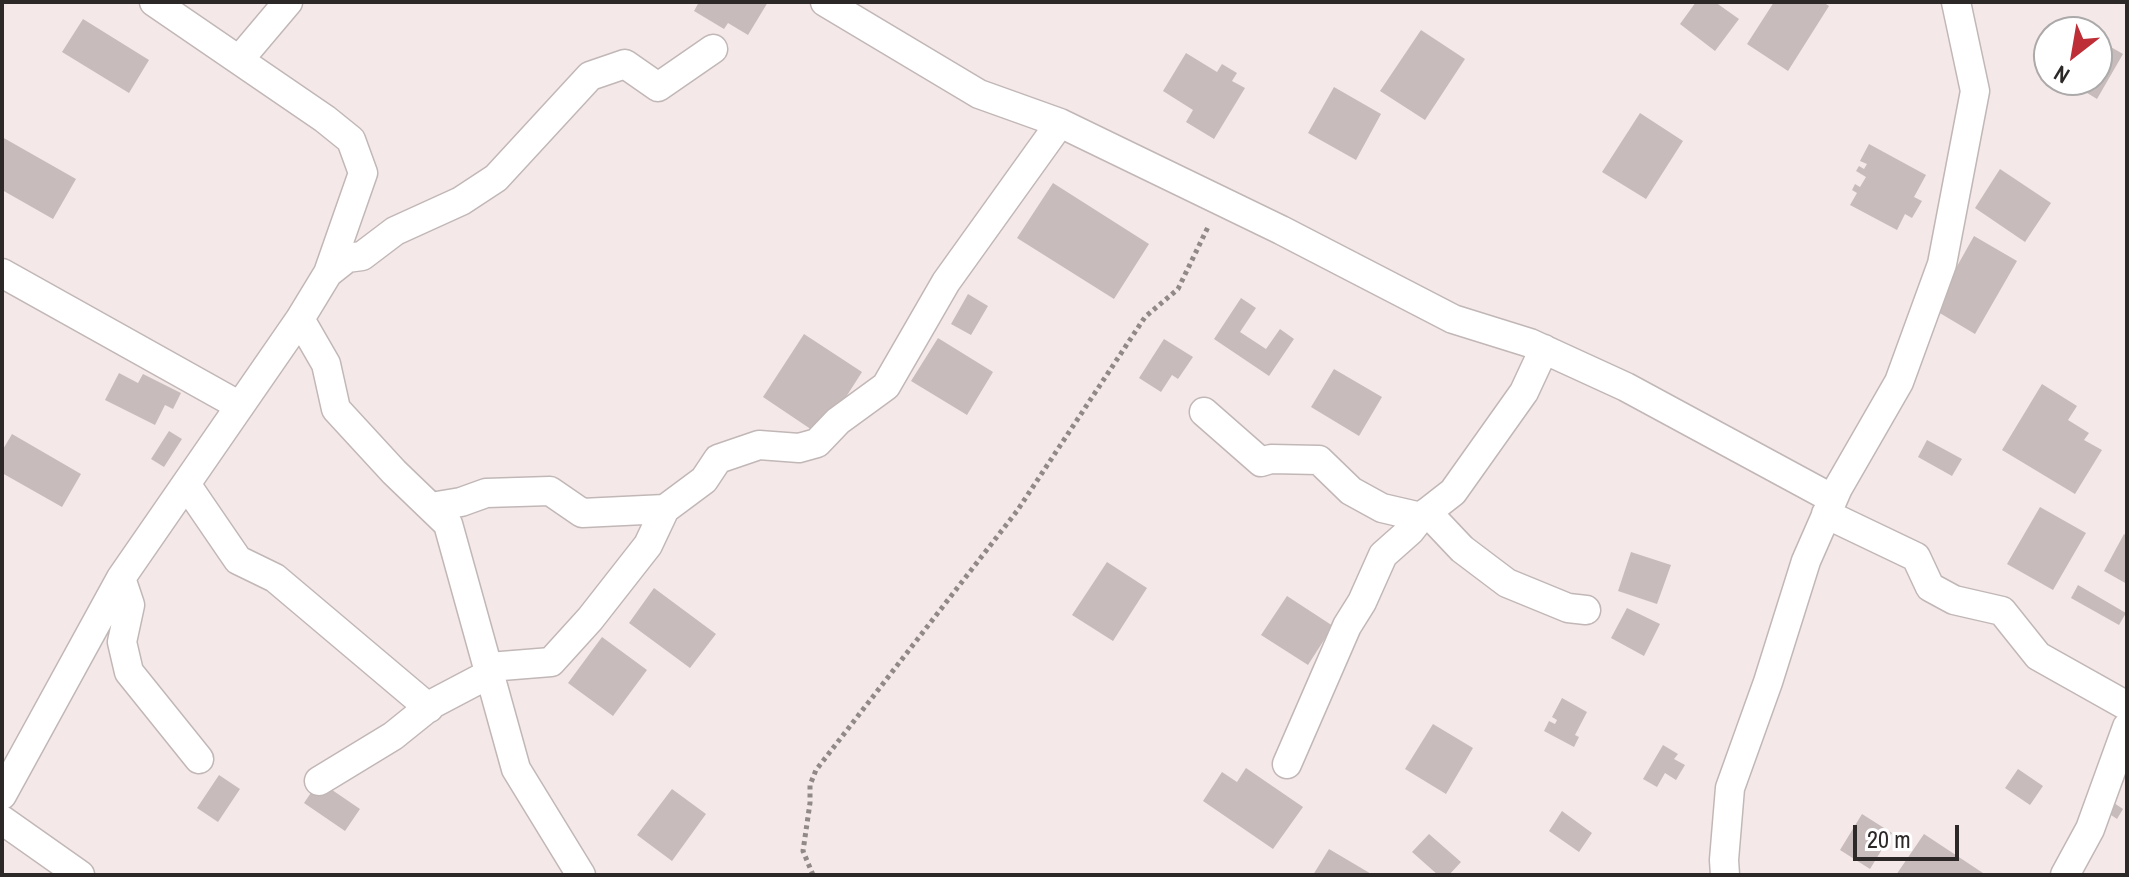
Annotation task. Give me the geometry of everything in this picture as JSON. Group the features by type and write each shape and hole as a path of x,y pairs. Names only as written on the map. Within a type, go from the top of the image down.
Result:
{"street":[{"path":"2,795 121,578 300,319 328,273 363,173 351,140 154,2"},
{"path":"239,60 288,2"},
{"path":"825,2 979,94 1060,123 1453,319 1544,349 1626,387 1916,557 1930,587 1954,600 2002,611 2038,656 2127,706"},
{"path":"1725,875 1730,788 1806,561 1830,506 1899,382 1942,264 1975,91 1956,2"},
{"path":"328,273 347,258 362,256 395,231 461,201 496,178 590,76 625,64 658,87 713,49"},
{"path":"319,781 393,736 429,708 490,670 551,662 590,619 648,545 665,509 704,480 718,459 759,445 799,448 817,443 838,421 886,386 946,282 1060,123"},
{"path":"2,273 240,406"},
{"path":"300,319 326,364 336,409 394,472 448,524 516,769 581,875"},
{"path":"1287,764 1347,626 1362,602 1383,555 1424,514 1453,492 1524,392 1544,349"},
{"path":"1204,412 1261,462 1271,459 1319,460 1351,491 1382,508 1424,514 1462,549 1507,583 1568,608 1586,610"},
{"path":"186,484 238,560 275,578 429,708"},
{"path":"431,507 461,502 486,493 550,491 582,513 665,509"},
{"path":"121,578 130,605 122,642 129,672 199,759"},
{"path":"2065,875 2090,829 2127,727"},
{"path":"2,820 80,875"}],"path":[{"path":"813,875 803,851 810,785 816,770 1017,511 1145,317 1178,289 1221,201"}],"building":[{"path":"699,2 768,2 748,35 728,23 724,29 694,11"},
{"path":"1696,2 1715,2 1739,19 1715,51 1680,24"},
{"path":"1774,2 1823,2 1829,6 1788,71 1747,44"},
{"path":"83,19 149,60 129,93 62,52"},
{"path":"1421,30 1465,59 1425,120 1380,91"},
{"path":"2113,48 2123,54 2113,71"},
{"path":"1186,53 1217,72 1222,64 1237,73 1232,81 1245,88 1214,139 1186,122 1193,110 1163,91"},
{"path":"1334,87 1381,114 1356,160 1308,133"},
{"path":"1640,113 1683,141 1646,199 1602,172"},
{"path":"2,137 76,179 53,219 2,190"},
{"path":"1869,144 1926,175 1914,197 1922,201 1912,218 1905,214 1897,230 1850,205 1857,193 1852,190 1855,184 1860,187 1866,177 1856,171 1859,166 1864,169 1867,164 1860,161"},
{"path":"2000,169 2051,203 2025,242 1975,208"},
{"path":"1053,183 1149,244 1114,299 1017,238"},
{"path":"1974,236 2017,261 1975,334 1933,309"},
{"path":"968,294 988,306 971,335 951,324"},
{"path":"1241,298 1256,308 1240,332 1266,349 1280,329 1294,339 1269,376 1214,339"},
{"path":"804,334 862,372 821,436 763,397"},
{"path":"938,338 993,372 967,415 911,381"},
{"path":"1164,339 1193,357 1178,379 1172,375 1161,392 1139,378"},
{"path":"1334,369 1382,397 1359,436 1311,407"},
{"path":"119,373 138,383 143,374 181,393 173,409 165,405 155,425 105,400"},
{"path":"2042,384 2077,406 2068,420 2089,433 2084,440 2102,450 2075,494 2002,450"},
{"path":"169,431 182,439 164,467 151,459"},
{"path":"12,434 81,474 62,507 2,473 2,451"},
{"path":"1927,440 1962,459 1952,476 1918,457"},
{"path":"2040,507 2086,533 2053,590 2007,564"},
{"path":"2124,534 2127,536 2127,584 2104,571"},
{"path":"1631,552 1671,565 1657,604 1618,591"},
{"path":"1107,562 1147,588 1113,641 1072,615"},
{"path":"2078,585 2126,613 2119,625 2071,598"},
{"path":"654,588 716,634 690,668 629,623"},
{"path":"1287,596 1333,626 1308,665 1261,635"},
{"path":"1627,608 1660,624 1644,656 1611,638"},
{"path":"602,637 647,670 613,716 568,683"},
{"path":"1562,698 1587,712 1575,735 1579,737 1574,747 1544,731 1549,721 1555,724 1557,720 1552,717"},
{"path":"1433,724 1473,748 1446,794 1405,769"},
{"path":"1663,745 1678,754 1674,759 1685,765 1676,780 1665,773 1657,787 1643,779"},
{"path":"1246,768 1303,807 1273,849 1203,801 1222,772 1237,782"},
{"path":"2018,769 2043,786 2030,805 2005,788"},
{"path":"219,775 240,789 218,822 197,808"},
{"path":"319,781 360,809 345,831 304,803"},
{"path":"672,789 706,814 672,861 637,835"},
{"path":"2111,801 2123,809 2117,819 2105,811"},
{"path":"1562,811 1592,833 1579,852 1549,831"},
{"path":"1862,814 1892,833 1870,869 1840,850"},
{"path":"1429,834 1461,862 1449,875 1438,875 1412,852"},
{"path":"1924,834 1986,875 1896,875"},
{"path":"1329,849 1373,875 1313,875"}]}
